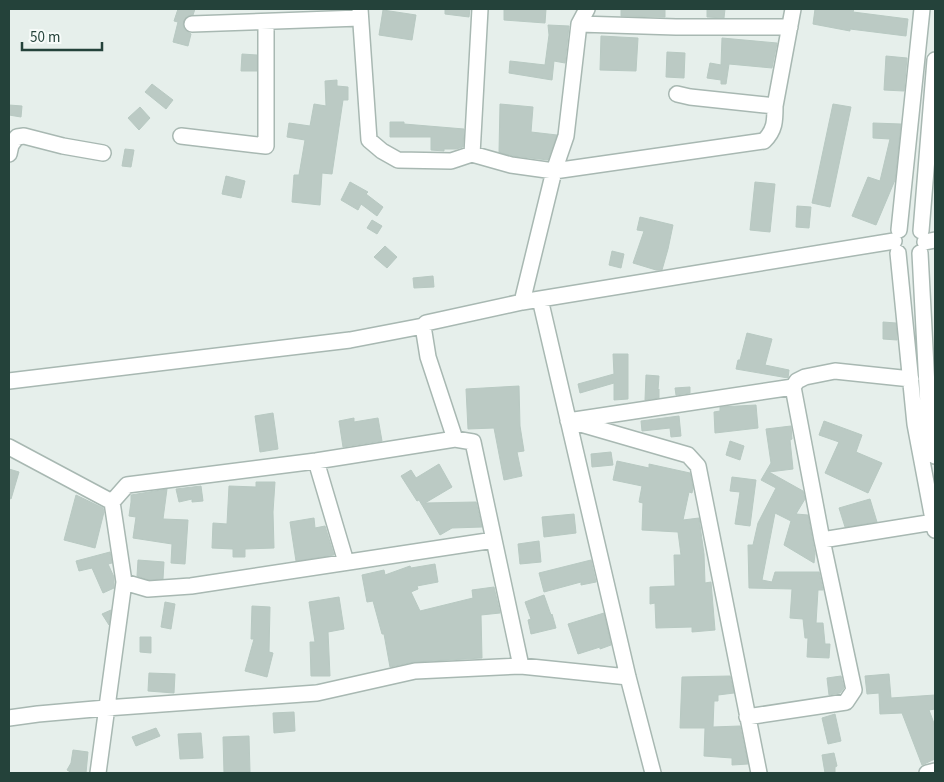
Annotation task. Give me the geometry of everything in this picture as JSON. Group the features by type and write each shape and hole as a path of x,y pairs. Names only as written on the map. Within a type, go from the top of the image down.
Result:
{"street":[{"path":"472,154 480,9"},
{"path":"522,302 554,171 566,136 579,24 587,9"},
{"path":"192,24 266,22 360,13 369,140 382,151 398,160 450,161 472,154 511,165 554,171 764,141 771,134 775,126 775,106 793,9"},
{"path":"922,9 897,241 915,424 931,460"},
{"path":"181,136 266,146 266,22"},
{"path":"579,24 676,27 790,27"},
{"path":"822,540 934,526 929,425 926,242 935,60"},
{"path":"678,94 690,97 775,106"},
{"path":"9,154 11,145 17,137 24,136 63,146 103,153"},
{"path":"897,241 904,227 910,226 926,242"},
{"path":"897,241 909,258 926,242"},
{"path":"9,381 350,340 424,326 426,323 522,302 897,241"},
{"path":"540,299 628,677 653,773"},
{"path":"424,326 428,357 455,439"},
{"path":"748,717 846,702 854,690 822,540 793,388 797,381 805,376 835,370 911,379"},
{"path":"568,421 793,388"},
{"path":"568,421 688,455 698,466 759,773"},
{"path":"98,773 124,582 112,502 127,485 316,461 455,439 473,442 521,666"},
{"path":"9,446 112,502"},
{"path":"316,461 346,562"},
{"path":"124,582 148,589 191,586 494,540"},
{"path":"9,718 106,708 317,693 415,671 521,666 628,677"},
{"path":"926,773 935,770"}],"building":[{"path":"178,9 195,9 193,15 187,16 183,24 184,29 191,34 188,46 173,42 178,22 174,21"},
{"path":"445,9 470,9 469,17 445,14"},
{"path":"504,9 546,9 545,23 504,20"},
{"path":"621,9 665,9 665,17 621,16"},
{"path":"707,9 725,9 724,18 707,17"},
{"path":"815,9 854,9 853,12 908,19 906,36 850,29 850,31 813,24"},
{"path":"383,10 416,15 412,40 379,35"},
{"path":"548,25 569,26 565,63 554,61 552,80 509,73 510,61 545,65 549,35"},
{"path":"601,36 638,38 636,71 600,70"},
{"path":"722,38 777,43 772,68 729,64 726,84 721,84 721,80 707,78 710,63 721,65"},
{"path":"667,52 685,53 684,78 666,77"},
{"path":"242,54 257,55 257,71 241,71"},
{"path":"886,56 907,58 904,91 884,90"},
{"path":"337,80 337,86 348,87 348,100 343,100 332,174 322,173 320,205 292,202 294,175 299,175 305,140 287,137 289,123 310,126 314,104 326,106 325,81"},
{"path":"152,84 173,100 166,109 145,92"},
{"path":"500,104 533,107 531,132 557,135 548,160 513,156 499,152"},
{"path":"833,104 851,107 830,207 812,203"},
{"path":"9,105 22,106 21,117 9,115"},
{"path":"140,107 150,118 139,130 128,118"},
{"path":"390,122 464,129 463,147 444,149 444,151 431,150 431,137 390,137"},
{"path":"873,123 901,124 895,180 876,225 852,216 868,177 880,181 890,139 873,138"},
{"path":"125,149 134,150 131,167 122,166"},
{"path":"226,176 245,181 241,198 222,194"},
{"path":"350,182 368,192 366,194 383,207 377,216 361,204 358,210 341,200"},
{"path":"755,182 775,184 770,232 750,230"},
{"path":"797,206 811,207 809,228 796,227"},
{"path":"640,217 673,225 662,270 633,263 644,231 637,230"},
{"path":"372,220 382,226 377,234 367,228"},
{"path":"385,246 397,257 387,268 374,257"},
{"path":"612,251 624,254 621,268 609,265"},
{"path":"433,276 434,287 414,288 413,278"},
{"path":"883,322 896,323 897,340 883,339"},
{"path":"747,333 772,339 765,365 789,370 788,378 736,369"},
{"path":"613,354 628,354 628,399 614,400 614,383 580,393 578,384 614,374"},
{"path":"646,375 659,376 659,398 645,400"},
{"path":"519,386 520,426 524,451 517,452 522,476 504,480 494,428 468,429 466,389"},
{"path":"690,387 690,393 676,395 675,388"},
{"path":"756,405 758,428 715,433 714,412 720,411 720,407"},
{"path":"273,413 278,449 260,452 255,416"},
{"path":"679,416 681,436 671,437 670,428 642,431 641,421"},
{"path":"354,418 354,422 378,418 382,441 343,447 339,421"},
{"path":"824,421 862,435 856,452 882,463 868,493 825,473 839,442 819,435"},
{"path":"791,426 792,439 790,440 793,469 769,472 803,491 805,499 796,514 808,515 815,554 814,563 784,545 791,521 775,513 762,580 772,582 775,572 819,572 823,590 818,590 816,623 823,623 825,644 830,644 829,658 807,657 808,638 805,638 803,619 790,618 792,589 749,588 748,545 753,545 758,523 776,488 761,480 771,463 766,429"},
{"path":"730,441 744,446 740,460 726,455"},
{"path":"611,452 613,465 592,467 591,454"},
{"path":"617,461 649,468 649,464 690,473 693,488 692,493 689,492 683,520 699,518 704,554 705,583 711,582 715,630 692,632 692,627 656,628 655,603 650,604 650,587 675,586 674,555 681,555 678,532 642,530 643,503 639,502 642,486 613,480"},
{"path":"439,464 452,487 425,503 476,502 482,527 452,528 440,535 419,500 417,501 401,476 411,470 416,478"},
{"path":"9,469 19,472 11,499 9,498"},
{"path":"732,477 756,480 750,526 735,524 740,492 730,491"},
{"path":"256,482 275,482 273,512 274,548 245,549 245,557 233,557 233,549 212,548 213,523 227,524 229,486 256,487"},
{"path":"201,486 203,501 192,502 192,499 179,502 176,489"},
{"path":"167,489 163,519 188,520 185,564 171,563 172,544 133,538 136,517 129,516 131,495"},
{"path":"76,495 103,508 104,512 95,548 64,540"},
{"path":"870,499 877,522 845,527 839,508"},
{"path":"574,514 576,533 544,537 542,517"},
{"path":"314,518 315,528 325,526 334,555 296,561 290,522"},
{"path":"539,541 541,562 520,564 518,544"},
{"path":"110,552 112,563 108,564 114,577 114,588 103,593 92,568 79,571 76,561"},
{"path":"138,560 164,562 163,579 149,580 137,576"},
{"path":"591,560 596,582 581,585 581,582 544,592 539,573"},
{"path":"435,564 438,582 417,586 418,589 411,592 420,611 473,598 472,590 494,587 500,613 481,615 482,658 414,662 390,667 384,634 382,634 373,601 367,602 362,575 384,570 385,575 410,566 411,568"},
{"path":"544,595 556,628 531,634 528,620 531,619 525,602"},
{"path":"339,597 344,629 328,632 330,676 311,676 310,642 315,642 309,602"},
{"path":"165,602 175,604 171,629 161,627"},
{"path":"252,606 270,607 269,652 273,653 267,677 245,671 254,639 251,639"},
{"path":"111,610 109,625 102,614"},
{"path":"604,613 611,645 578,654 568,624"},
{"path":"140,637 151,637 151,653 140,652"},
{"path":"149,673 175,674 174,693 148,691"},
{"path":"889,674 891,698 935,695 935,709 929,710 935,726 935,759 922,765 902,713 880,714 879,693 867,694 865,676"},
{"path":"730,676 734,693 718,695 718,701 714,701 713,727 740,726 748,764 732,765 732,758 704,756 705,728 680,728 682,677"},
{"path":"841,676 844,688 840,693 829,695 827,678"},
{"path":"294,712 295,731 274,733 273,713"},
{"path":"835,714 841,741 828,744 822,718"},
{"path":"156,728 160,736 136,746 132,737"},
{"path":"201,733 203,758 180,759 178,734"},
{"path":"249,736 250,772 224,773 223,737"},
{"path":"73,750 88,752 86,773 72,773 67,770 71,763"},
{"path":"834,753 837,766 835,767 835,773 825,773 822,755"}]}
